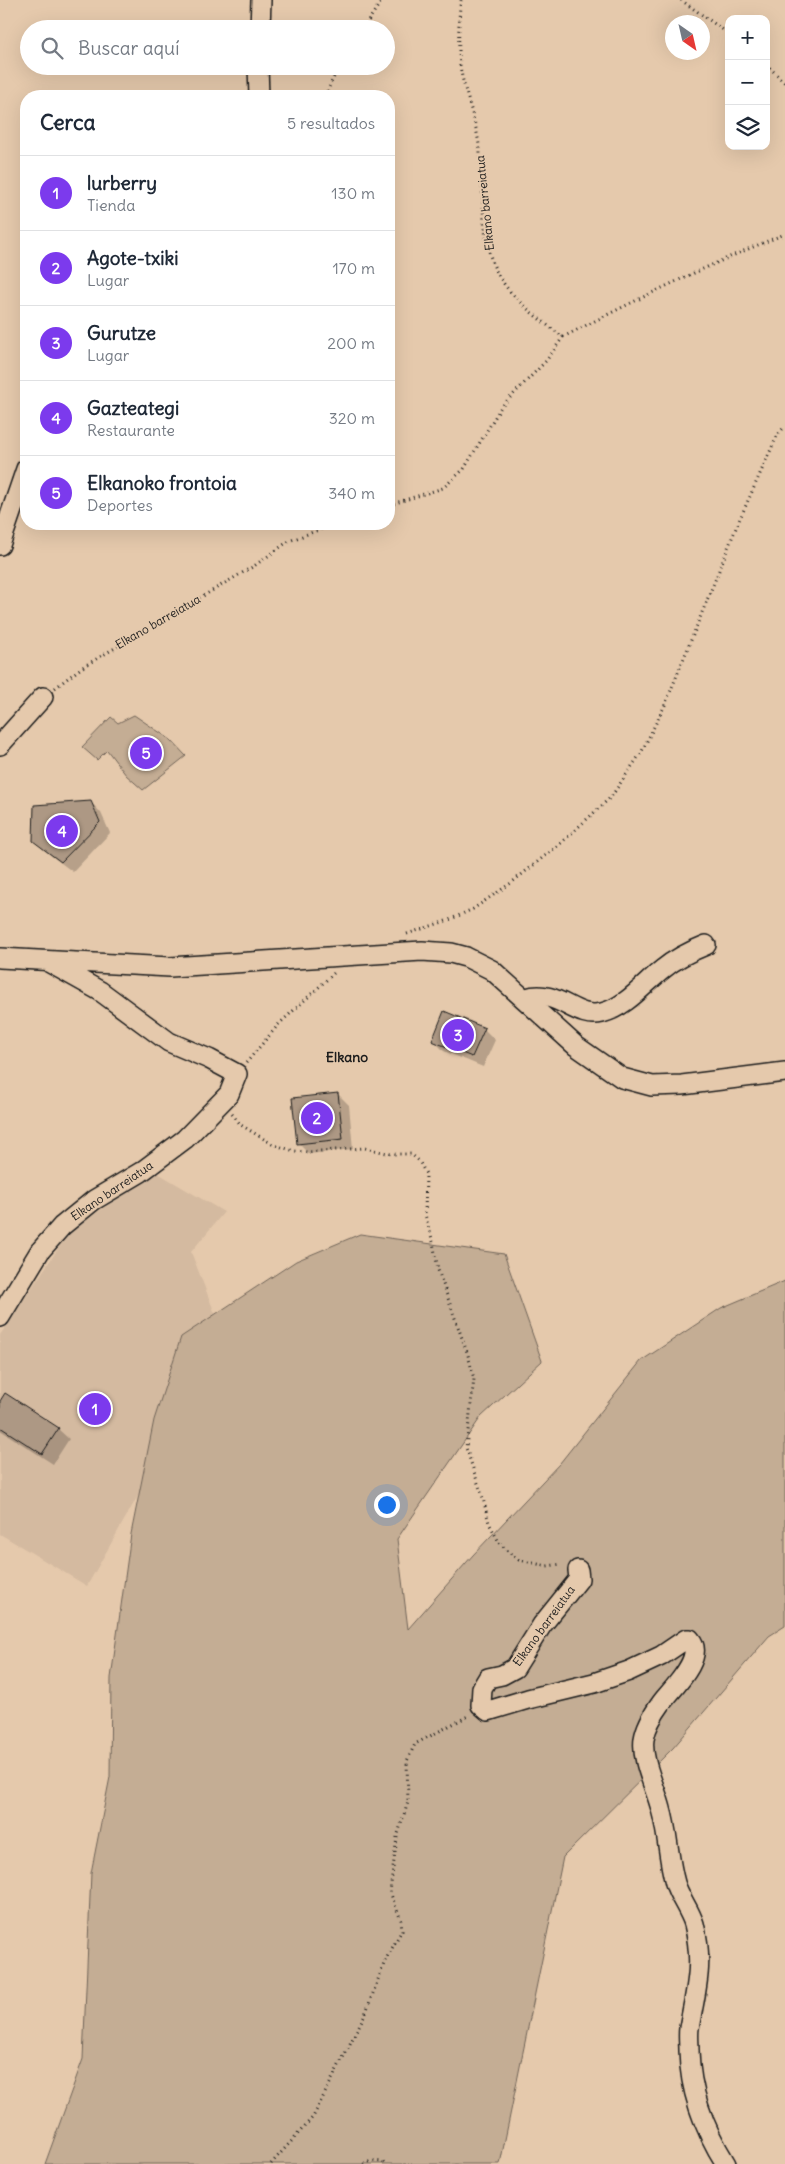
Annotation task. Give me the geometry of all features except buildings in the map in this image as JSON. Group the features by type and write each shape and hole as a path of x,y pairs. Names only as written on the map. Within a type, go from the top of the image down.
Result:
{"street":[{"path":"260,20 261,0"},
{"path":"258,75 259,90"},
{"path":"0,545 20,487"},
{"path":"0,745 43,697"},
{"path":"526,998 534,995 548,997 580,1012 602,1013 626,1000 672,962 706,945"},
{"path":"0,958 170,967 422,951 451,953 475,960 492,970 596,1061 616,1075 631,1081 652,1086 682,1085 785,1072"},
{"path":"44,960 100,991 169,1042 209,1059 237,1074"},
{"name":"Elkano barreiatua","path":"0,1317 40,1251 62,1226 94,1200 185,1139 222,1102 234,1085 237,1074"},
{"name":"Elkano barreiatua","path":"480,1702 482,1688 488,1678 502,1675 515,1668 542,1626 579,1579 578,1570"},
{"path":"480,1702 483,1709 488,1711 594,1683 645,1664 686,1639 690,1638 694,1643 695,1652 683,1678 662,1702 650,1722 644,1740 646,1760 667,1834 668,1850 675,1882 694,1921 698,1943 700,1964 698,1984 689,2030 690,2068 695,2095 708,2132 726,2164"}],"path":[{"path":"368,20 382,0"},
{"name":"Elkano barreiatua","path":"461,0 460,70 480,154 487,238 493,264 510,292 537,318 564,337"},
{"path":"681,0 725,31"},
{"path":"770,68 785,83"},
{"path":"328,90 335,75"},
{"path":"395,502 443,488 455,478 464,469 501,407 546,361 564,337 686,276 738,252 785,234"},
{"path":"399,938 473,909 511,884 560,844 611,797 636,760 665,705 738,523 777,436 785,426"},
{"name":"Elkano barreiatua","path":"43,697 81,668 254,566 289,541 318,530"},
{"path":"237,1074 256,1048 279,1024 335,972"},
{"name":"Elkano barreiatua","path":"222,1102 241,1125 272,1144 289,1150 307,1152 365,1148 391,1154 411,1154 419,1161 426,1174 426,1215 438,1270 468,1355 474,1379 466,1448 483,1498 489,1524 493,1533 507,1551 519,1560 547,1566 574,1566 578,1570"},
{"path":"271,2164 313,2117 366,2012 386,1961 402,1930 401,1920 390,1892 397,1837 408,1802 407,1761 415,1744 466,1719 480,1702"},
{"path":"364,2164 371,2161 384,2162 384,2164"}],"shaded area":[{"path":"134,715 171,740 186,756 143,790 126,775 107,750 97,760 82,747 111,717 118,723"},
{"path":"156,1172 224,1212 191,1252 228,1347 152,1471 87,1586 0,1534 0,1335 70,1231"},
{"path":"360,1234 504,1254 542,1361 481,1417 397,1539 408,1629 473,1555 560,1463 641,1361 721,1308 785,1281 785,1626 769,1636 673,1748 563,1857 500,2164 45,2164 83,2059 91,1873 110,1777 111,1678 131,1534 154,1420 181,1337 296,1261"}],"place":[{"name":"Elkanoko frontoia","path":"146,753"},
{"name":"Gazteategi","path":"62,831"},
{"name":"Gurutze","path":"458,1035"},
{"name":"Agote-txiki","path":"317,1118"},
{"name":"lurberry","path":"95,1409"}],"district":[{"name":"Elkano","path":"347,1057"}]}
